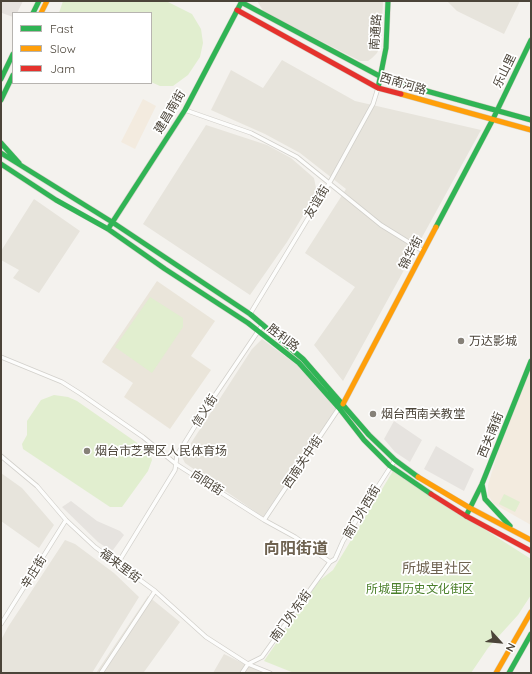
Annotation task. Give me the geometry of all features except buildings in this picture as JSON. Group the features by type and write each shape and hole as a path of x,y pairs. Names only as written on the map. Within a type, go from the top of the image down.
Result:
{"main road":[{"path":"34,12 39,1"},
{"path":"40,12 46,1"},
{"name":"南通路","path":"378,88 386,48 388,1"},
{"name":"西南河路","path":"242,2 380,77 531,120"},
{"name":"建昌南街","path":"108,229 185,110 242,2"},
{"name":"西南河路","path":"237,10 378,88 531,130"},
{"name":"乐山里","path":"497,111 531,40"},
{"path":"1,79 12,56"},
{"path":"1,100 12,77"},
{"path":"1,105 6,88"},
{"name":"锦华街","path":"341,406 497,111"},
{"path":"1,143 24,167"},
{"name":"胜利路","path":"1,153 112,222 250,314 303,359 341,406 364,440 390,466 409,480 466,516 531,551"},
{"name":"胜利路","path":"2,165 56,200 108,229 259,332 299,363 368,436 413,474 470,508 531,540"},
{"name":"西关南街","path":"466,516 482,484 531,361"},
{"path":"482,484 484,495 489,505 514,530"},
{"path":"496,673 531,612"},
{"path":"509,673 531,634"}],"street":[{"name":"友谊街","path":"250,314 330,182 373,104 378,88"},
{"path":"185,110 251,133 297,157 330,182 381,225 423,251"},
{"name":"信义街","path":"118,563 175,470 177,455 205,410 263,324"},
{"name":"向阳街","path":"1,358 62,382 143,437 176,464 264,520 295,537 330,562"},
{"name":"西南关中街","path":"264,520 341,406"},
{"name":"福来里街","path":"1,456 37,486 66,520 95,547 155,591 206,637 248,664 269,673"},
{"name":"南门外西街","path":"330,562 335,559 343,541 395,460"},
{"name":"辛庄街","path":"1,624 66,520"},
{"name":"南门外东街","path":"248,664 262,657 330,562"},
{"path":"101,673 155,591"},
{"path":"242,673 248,664"}],"shaded area":[{"path":"1,1 23,1 18,12 12,12 12,17 2,13 1,15"},
{"path":"257,1 383,1 381,44 377,53 372,58 368,61 360,61 264,12"},
{"path":"447,1 520,1 504,34 457,11"},
{"path":"282,60 355,101 481,130 343,381 314,345 355,287 305,253 346,189 300,153 265,134 211,110 231,70 263,88"},
{"path":"143,99 156,106 135,149 121,142"},
{"path":"206,125 267,145 291,158 314,178 317,193 287,242 250,295 143,224"},
{"path":"34,199 80,231 39,293 13,278 19,270 1,260 1,251"},
{"path":"157,281 215,321 191,356 211,370 170,429 124,397 133,383 102,362"},
{"path":"262,339 297,365 336,409 263,517 185,463 182,457 252,349"},
{"path":"531,366 531,525 494,504 488,495 488,485 500,445"},
{"path":"394,421 422,440 410,462 395,452 384,439"},
{"path":"436,446 474,469 464,491 424,469"},
{"path":"1,473 22,488 54,525 39,548 1,521"},
{"path":"71,501 97,521 120,531 124,535 113,550 110,550 98,542 62,507"},
{"path":"65,540 75,544 114,573 139,597 92,673 1,673 1,640"},
{"path":"148,596 180,622 144,672 145,673 96,673"},
{"path":"224,654 263,673 213,673"}],"green space":[{"path":"63,1 166,1 192,14 201,29 203,43 200,57 188,75 173,86 160,86 152,82 152,12 59,12"},
{"path":"150,297 183,318 183,327 152,373 115,347"},
{"name":"烟台市芝罘区人民体育场","path":"54,395 68,397 77,401 143,447 150,454 152,460 148,471 122,507 110,507 23,449 22,444 27,435 27,421 41,400"},
{"name":"所城里历史文化街区","path":"393,471 531,559 531,595 518,615 488,648 471,673 294,673 264,661 319,581 333,570"},
{"path":"504,494 520,502 515,512 499,504"}],"traffic: fast":[{"path":"34,12 39,1"},
{"path":"108,229 185,110 242,1"},
{"path":"378,88 386,48 388,1"},
{"path":"241,2 387,80 531,120"},
{"path":"436,227 493,119 531,40"},
{"path":"1,79 12,56"},
{"path":"1,100 12,77"},
{"path":"1,143 19,163"},
{"path":"1,153 112,222 250,314 303,359 369,435 395,460 418,477"},
{"path":"1,164 56,200 108,229 165,269 248,323 299,363 339,408 364,440 390,466 431,494"},
{"path":"466,516 482,484 531,361"},
{"path":"482,484 485,499 510,526"},
{"path":"509,673 531,634"}],"traffic: slow":[{"path":"42,12 47,1"},
{"path":"401,94 531,130"},
{"path":"343,404 436,227"},
{"path":"418,477 470,508 531,540"},
{"path":"496,673 531,612"}],"traffic: jam":[{"path":"237,10 378,88 401,94"},
{"path":"431,494 466,516 531,551"}],"place":[{"name":"万达影城","path":"461,341"},
{"name":"烟台西南关教堂","path":"373,414"},
{"name":"烟台市芝罘区人民体育场","path":"87,451"}],"district":[{"name":"向阳街道","path":"296,549"},
{"name":"所城里社区","path":"437,569"}]}
